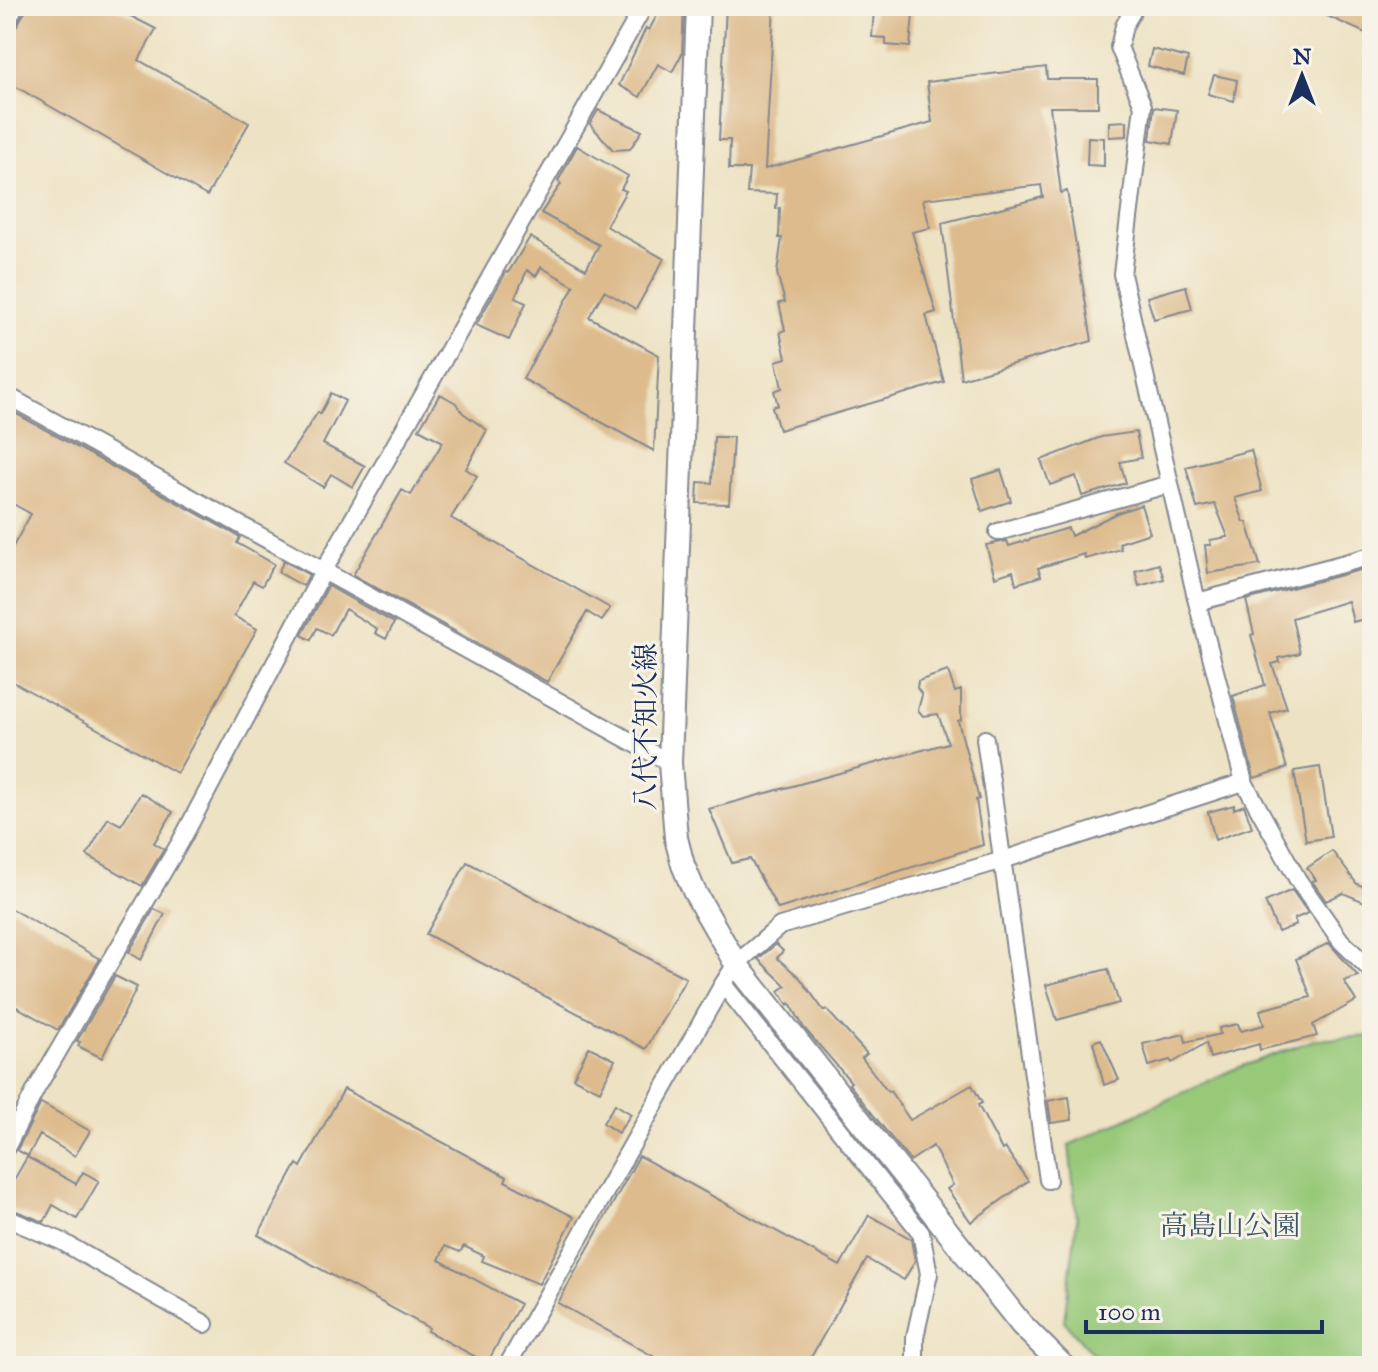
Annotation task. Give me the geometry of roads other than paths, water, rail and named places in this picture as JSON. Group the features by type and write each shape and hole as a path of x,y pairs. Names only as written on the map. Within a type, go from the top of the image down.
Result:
{"main road":[{"name":"八代不知火線","path":"698,6 670,763 676,838 683,865 694,891 736,964 1021,1324 1063,1366"}],"street":[{"path":"6,24 15,6"},
{"path":"6,1148 36,1089 181,841 324,570 644,6"},
{"path":"1135,6 1124,26 1119,47 1143,106 1122,274 1197,602 1244,782 1298,880 1341,941 1372,971"},
{"path":"6,395 670,763"},
{"path":"998,532 1170,484"},
{"path":"1197,602 1372,556"},
{"path":"985,739 1048,1180"},
{"path":"507,1366 723,984 736,964 780,926 1003,860 1244,782"},
{"path":"723,984 921,1233 929,1274 915,1337 915,1366"},
{"path":"6,1218 61,1241 205,1324"}],"park label":[{"name":"高島山公園","path":"1230,1225"}]}
